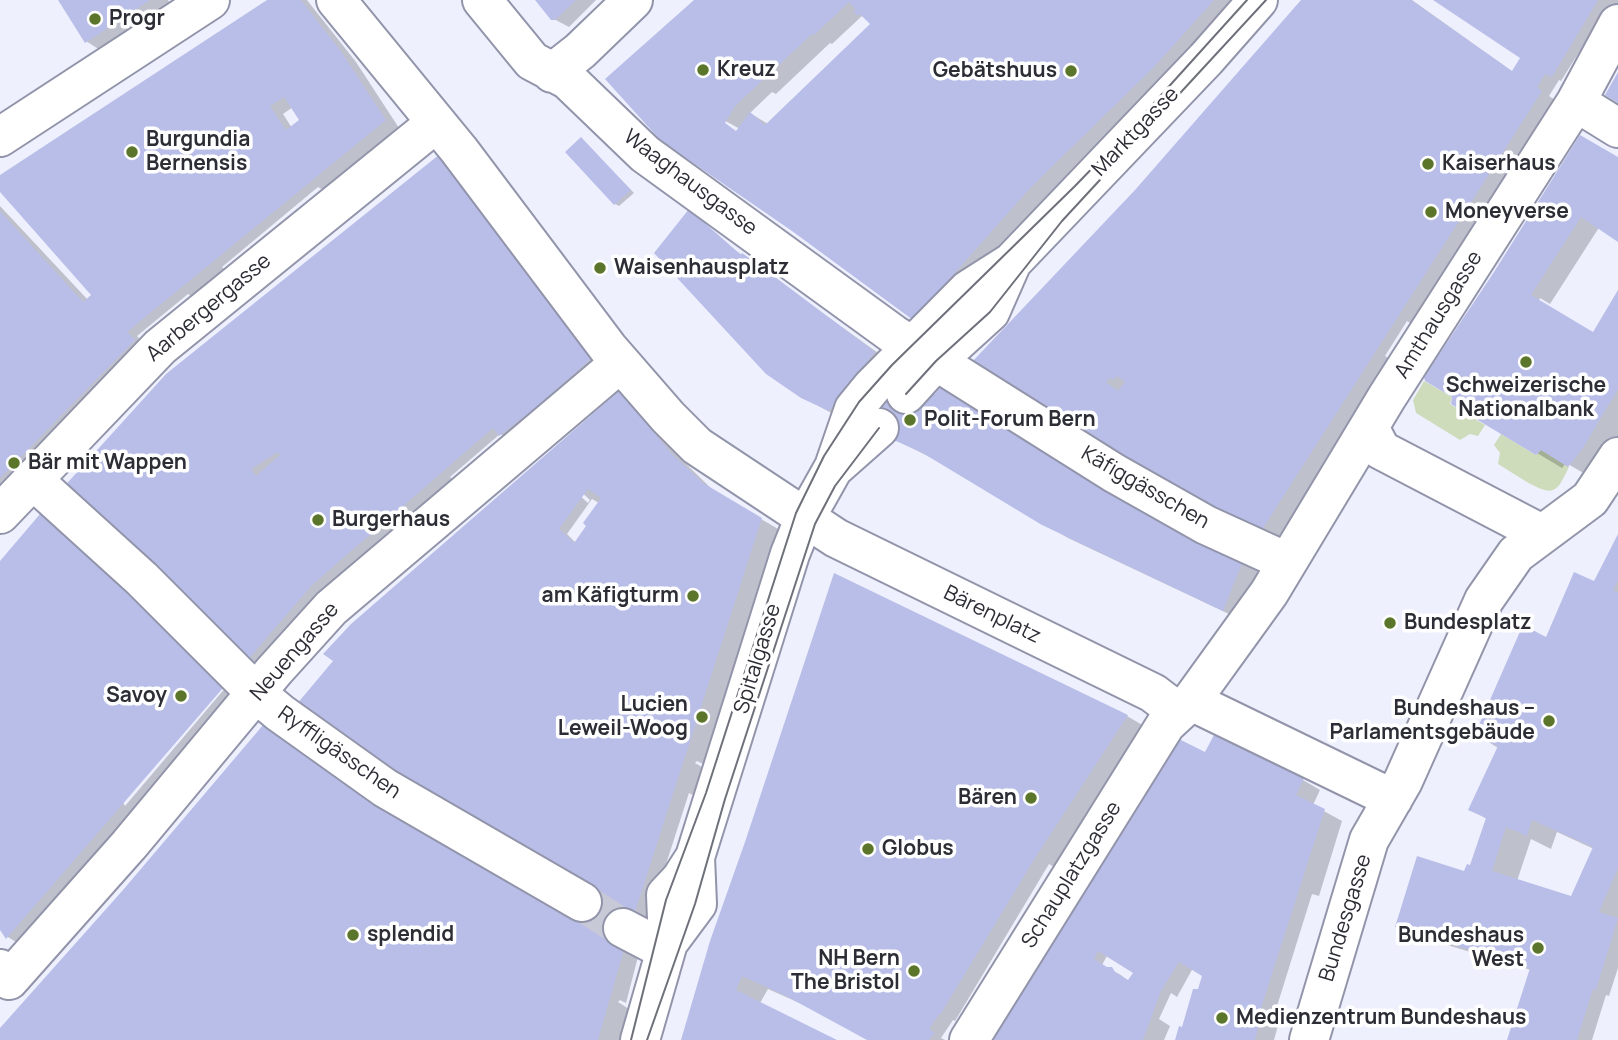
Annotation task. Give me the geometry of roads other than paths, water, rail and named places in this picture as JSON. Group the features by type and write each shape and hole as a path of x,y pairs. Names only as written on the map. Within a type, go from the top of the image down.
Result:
{"street":[{"path":"0,137 210,0"},
{"path":"336,0 436,123 620,363 697,446 805,519"},
{"path":"482,0 532,61 552,73 580,51 633,0"},
{"name":"Marktgasse","path":"834,467 854,409 872,387 989,312 1012,262 1206,60 1258,0"},
{"name":"Amthausgasse","path":"1369,427 1576,102 1618,24"},
{"name":"Waaghausgasse","path":"552,73 568,80 645,155 924,353"},
{"path":"1576,102 1618,128"},
{"name":"Aarbergergasse","path":"0,514 160,347 436,123"},
{"name":"Marktgasse","path":"906,394 924,353"},
{"name":"Käfiggässchen","path":"924,353 1114,473 1206,525 1287,562"},
{"name":"Neuengasse","path":"4,975 129,845 274,671 331,608 620,363"},
{"path":"1369,427 1381,450 1542,534"},
{"path":"1369,427 1269,593 1185,706 1393,799 1404,782 1489,590 1516,554 1590,499 1618,457"},
{"path":"834,467 879,428"},
{"name":"Spitalgasse","path":"640,1040 666,946 666,895 681,879 695,857 790,554 805,519 834,467"},
{"name":"Ryffligässchen","path":"33,480 142,579 257,694 313,738 372,779 582,902"},
{"name":"Bärenplatz","path":"805,519 847,544 1153,693 1185,706"},
{"name":"Schauplatzgasse","path":"969,1040 1166,723 1185,706"},
{"name":"Bundesgasse","path":"1309,1040 1369,840 1393,799"},
{"path":"623,928 666,946"}],"tunnel":[{"path":"582,902 623,928"}],"tram line":[{"path":"631,1040 666,900 706,793 796,513 824,456 859,402 892,365 1075,186 1247,0"},
{"path":"906,394 936,361 990,312 1062,221 1266,0"},
{"path":"647,1040 695,904 725,799 815,524 835,486 879,428"}],"place":[{"name":"Progr","path":"95,19"},
{"name":"Kreuz","path":"703,70"},
{"name":"Gebätshuus","path":"1071,71"},
{"name":"Burgundia Bernensis","path":"132,152"},
{"name":"Kaiserhaus","path":"1428,164"},
{"name":"Moneyverse","path":"1431,212"},
{"name":"Waisenhausplatz","path":"600,268"},
{"name":"Schweizerische Nationalbank","path":"1526,362"},
{"name":"Polit-Forum Bern","path":"910,420"},
{"name":"Bär mit Wappen","path":"14,463"},
{"name":"Burgerhaus","path":"318,520"},
{"name":"am Käfigturm","path":"693,596"},
{"name":"Bundesplatz","path":"1390,623"},
{"name":"Savoy","path":"181,696"},
{"name":"Lucien Leweil-Woog","path":"702,717"},
{"name":"Bundeshaus – Parlamentsgebäude","path":"1549,721"},
{"name":"Bären","path":"1031,798"},
{"name":"Globus","path":"868,849"},
{"name":"splendid","path":"353,935"},
{"name":"Bundeshaus West","path":"1538,948"},
{"name":"NH Bern The Bristol","path":"914,971"},
{"name":"Medienzentrum Bundeshaus","path":"1222,1018"}]}
